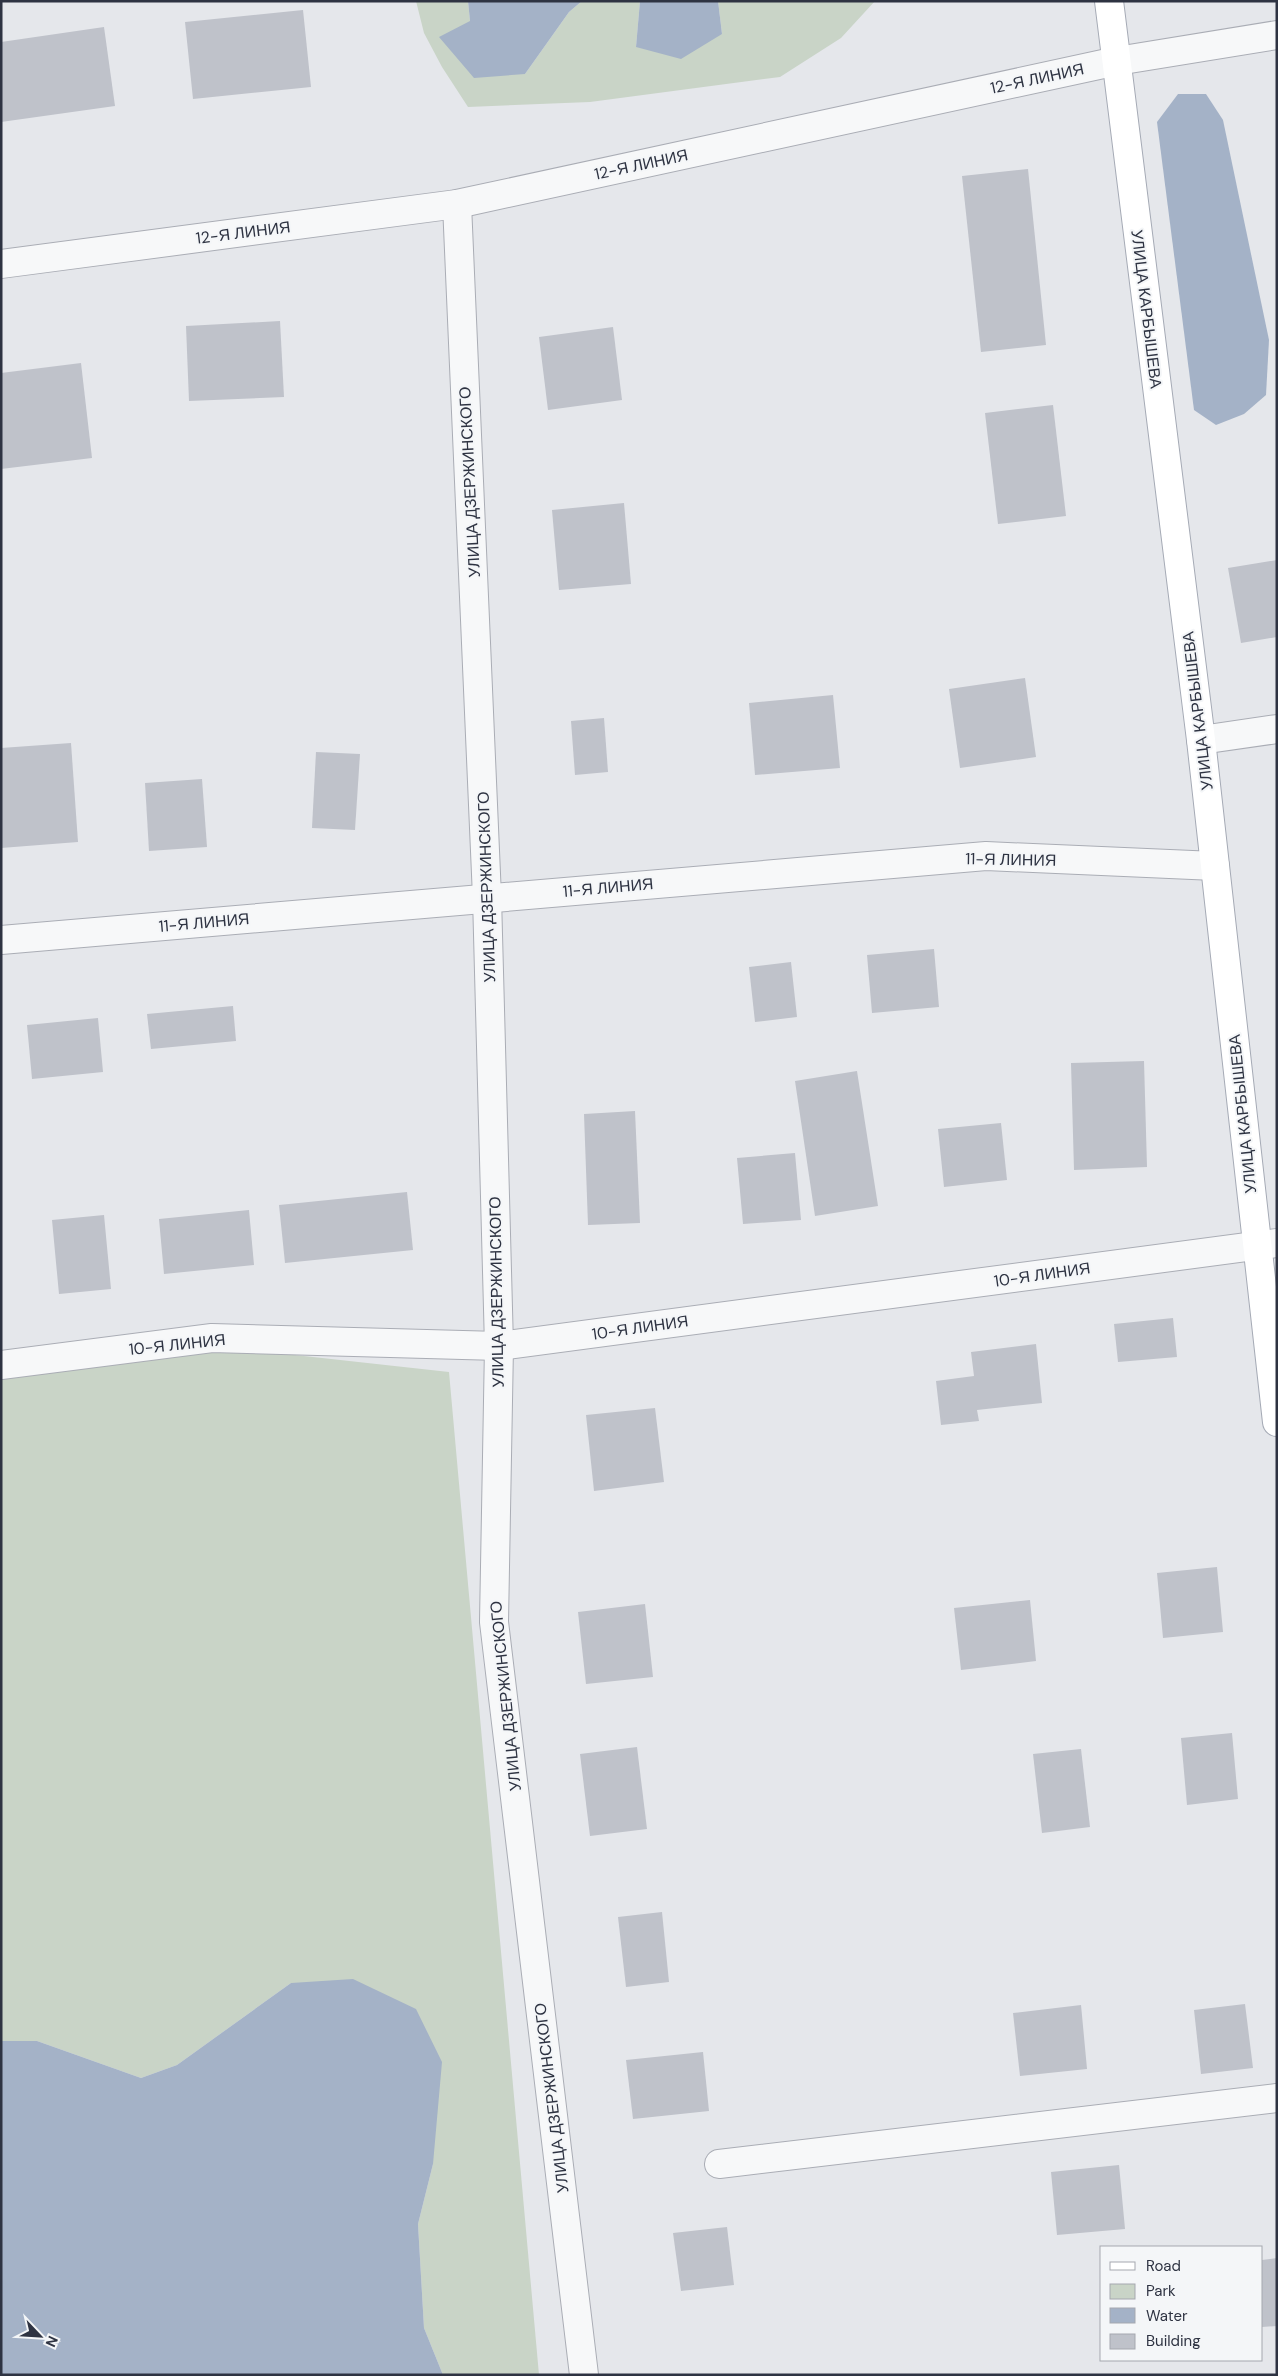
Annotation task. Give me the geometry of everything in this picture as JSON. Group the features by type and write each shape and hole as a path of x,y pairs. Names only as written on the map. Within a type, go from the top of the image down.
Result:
{"main road":[{"name":"УЛИЦА КАРБЫШЕВА","path":"1109,1 1215,866 1267,1244 1277,1422"}],"street":[{"name":"12-Я ЛИНИЯ","path":"1,264 456,204 1117,61 1277,36"},
{"name":"УЛИЦА ДЗЕРЖИНСКОГО","path":"456,204 487,897 499,1346 494,1622 584,2375"},
{"path":"1200,740 1277,729"},
{"name":"11-Я ЛИНИЯ","path":"1,940 487,897 986,856 1215,866"},
{"name":"10-Я ЛИНИЯ","path":"1,1365 212,1338 499,1346 1267,1244"},
{"path":"719,2164 1277,2098"}],"green space":[{"path":"416,1 468,1 470,21 525,74 569,12 582,1 640,1 636,47 722,34 718,1 875,1 841,38 780,77 590,102 468,107 442,67 424,33"},
{"path":"222,1347 449,1372 539,2375 443,2375 424,2328 418,2224 433,2164 291,1983 177,2065 141,2078 37,2041 1,2041 1,1376"}],"water":[{"path":"468,1 582,1 569,12 525,74 474,78 439,37 470,21"},
{"path":"640,1 718,1 722,34 681,59 636,47"},
{"path":"1178,94 1206,94 1223,120 1269,340 1266,395 1244,414 1216,425 1194,410 1157,122"},
{"path":"353,1979 416,2009 442,2062 433,2164 418,2224 424,2328 443,2375 1,2375 1,2041 37,2041 141,2078 177,2065 291,1983"}],"building":[{"path":"303,10 311,87 193,99 185,22"},
{"path":"104,27 115,106 1,122 1,42"},
{"path":"1028,169 1046,345 981,352 962,176"},
{"path":"280,321 284,397 189,401 186,326"},
{"path":"613,327 622,400 548,410 539,337"},
{"path":"81,363 92,458 1,469 1,373"},
{"path":"1053,405 1066,516 998,524 985,413"},
{"path":"624,503 631,584 559,590 552,510"},
{"path":"1277,560 1277,637 1241,643 1228,568"},
{"path":"1025,678 1036,757 960,768 949,689"},
{"path":"833,695 840,768 755,775 749,703"},
{"path":"604,718 608,772 575,775 571,721"},
{"path":"71,743 78,842 1,848 1,748"},
{"path":"316,752 360,754 355,830 312,828"},
{"path":"202,779 207,847 149,851 145,783"},
{"path":"934,949 939,1007 872,1013 867,955"},
{"path":"791,962 797,1017 755,1022 749,967"},
{"path":"233,1006 236,1041 151,1049 147,1014"},
{"path":"98,1018 103,1072 32,1079 27,1025"},
{"path":"1144,1061 1147,1167 1074,1170 1071,1063"},
{"path":"857,1071 878,1206 815,1216 795,1081"},
{"path":"635,1111 640,1223 588,1225 584,1114"},
{"path":"1001,1123 1007,1180 944,1187 938,1129"},
{"path":"795,1153 801,1220 743,1224 737,1158"},
{"path":"407,1192 413,1250 285,1263 279,1205"},
{"path":"249,1210 254,1265 164,1274 159,1219"},
{"path":"104,1215 111,1289 59,1294 52,1220"},
{"path":"1173,1318 1177,1357 1118,1362 1114,1324"},
{"path":"1036,1344 1042,1403 977,1410 979,1421 941,1425 936,1381 974,1376 971,1352"},
{"path":"655,1408 664,1482 594,1491 586,1415"},
{"path":"1217,1567 1223,1632 1163,1638 1157,1573"},
{"path":"1030,1600 1036,1661 961,1670 954,1608"},
{"path":"645,1604 653,1677 586,1684 578,1612"},
{"path":"1232,1733 1238,1799 1187,1805 1181,1738"},
{"path":"637,1747 647,1829 590,1836 580,1754"},
{"path":"1081,1749 1090,1827 1042,1833 1033,1754"},
{"path":"662,1912 669,1982 626,1987 618,1917"},
{"path":"1245,2004 1253,2068 1201,2074 1194,2010"},
{"path":"1081,2005 1087,2069 1020,2076 1013,2013"},
{"path":"703,2052 709,2111 633,2119 626,2060"},
{"path":"1119,2165 1125,2229 1057,2235 1051,2172"},
{"path":"727,2227 734,2285 681,2291 673,2233"},
{"path":"1277,2258 1277,2326 1263,2327 1263,2260"}]}
